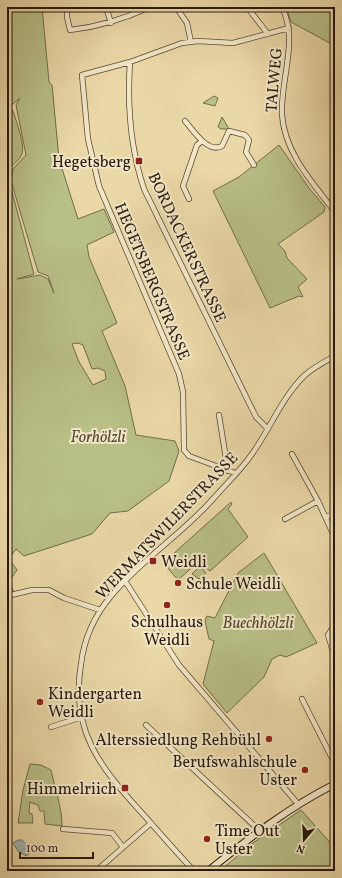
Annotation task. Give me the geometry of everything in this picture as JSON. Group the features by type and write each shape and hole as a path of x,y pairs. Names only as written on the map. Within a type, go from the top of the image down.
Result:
{"main road":[{"path":"208,871 298,804 335,784"}],"street":[{"path":"67,7 70,30 111,23 150,7"},
{"path":"106,7 111,23"},
{"path":"176,7 187,23 191,42"},
{"path":"247,7 268,34"},
{"name":"TALWEG","path":"282,7 289,28 289,46 282,114 286,136 292,153 335,212"},
{"path":"130,62 173,46 191,42 233,43 289,28"},
{"name":"HEGETSBERGSTRASSE","path":"130,62 82,74 88,140 99,186 180,374 183,392 184,450 189,456 235,473"},
{"name":"BORDACKERSTRASSE","path":"130,62 128,102 131,132 135,159 144,189 256,417 268,429"},
{"path":"185,121 201,142 219,148 222,146 226,133 229,131 245,135 249,140 246,152 254,165"},
{"name":"BORDACKERSTRASSE","path":"189,198 183,186 197,145 201,142"},
{"name":"WERMATSWILERSTRASSE","path":"194,871 103,768 92,748 82,717 79,698 81,660 86,642 100,610 125,581 190,522 252,455 298,382 311,370 335,356"},
{"path":"219,414 228,471"},
{"path":"292,454 326,517 335,538"},
{"path":"285,519 318,502"},
{"path":"326,517 335,514"},
{"path":"125,581 179,665 298,804"},
{"path":"7,596 32,590 49,590 64,598 100,610"},
{"path":"335,628 332,629 328,635 335,658"},
{"path":"302,699 335,764"},
{"path":"51,727 82,717"},
{"path":"146,725 260,831"},
{"path":"96,871 151,824"},
{"path":"63,829 112,833 123,847"}],"green space":[{"name":"Forhölzli","path":"7,7 42,7 49,82 52,85 59,159 78,219 104,209 114,232 87,245 89,257 117,323 102,331 125,386 136,435 175,441 179,451 169,481 128,511 110,513 92,534 24,556 16,549 9,559 17,570 9,582 15,594 7,596 7,111 9,108 13,111 16,120 23,150 20,157 9,170 8,177 34,274 17,279 40,275 48,279 54,293 48,276 38,272 11,181 13,169 26,155 16,105 20,98 7,109","holes":["78,343 83,345 92,369 98,368 105,371 106,379 93,385 79,362 72,344"]},
{"path":"286,7 335,7 335,46 291,22"},
{"path":"214,96 218,98 215,106 203,103"},
{"path":"222,117 229,129 221,129 218,127"},
{"path":"279,145 309,188 325,207 324,212 278,244 285,251 287,258 307,279 298,287 303,297 299,296 270,308 213,191 239,177"},
{"path":"231,502 232,504 228,509 248,537 210,571 198,562 178,580 165,565 174,557 172,555"},
{"name":"Buechhölzli","path":"264,553 317,643 286,657 280,655 272,659 264,677 227,713 203,684 214,641 209,639 205,621 207,616 215,618 238,573"},
{"path":"200,566 206,573 199,579 192,574"},
{"path":"30,764 41,765 51,770 60,805 62,826 45,824 44,811 40,811 38,805 30,802 29,813 32,814 33,823 18,823 23,790"},
{"path":"301,810 335,848 335,871 220,871 250,845"}],"water":[{"path":"18,840 22,840 30,848 30,853 26,856 18,851 13,843"}],"place":[{"name":"Hegetsberg","path":"139,161"},
{"name":"Weidli","path":"153,561"},
{"name":"Schule Weidli","path":"178,583"},
{"name":"Schulhaus Weidli","path":"167,605"},
{"name":"Kindergarten Weidli","path":"40,702"},
{"name":"Alterssiedlung Rehbühl","path":"269,739"},
{"name":"Berufswahlschule Uster","path":"305,770"},
{"name":"Himmelriich","path":"125,788"},
{"name":"Time Out Uster","path":"207,839"}]}
